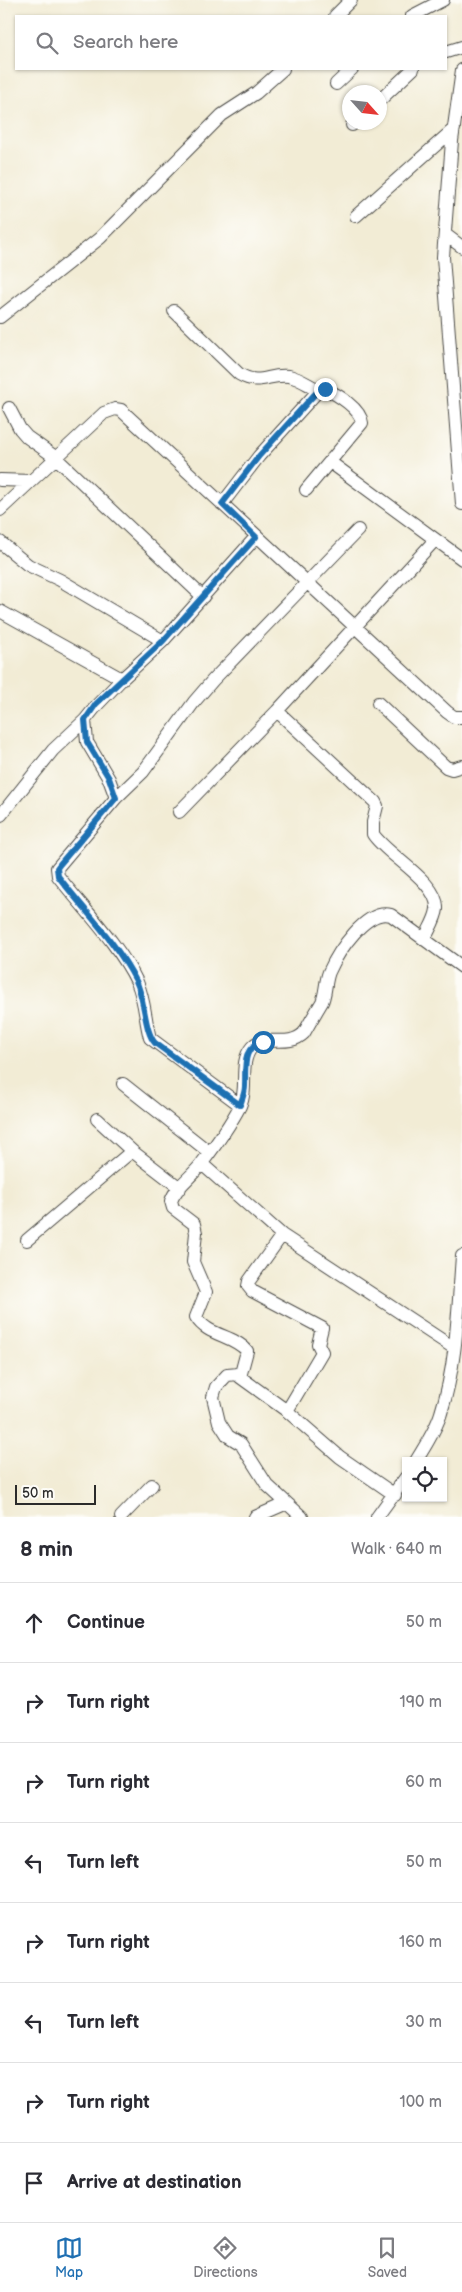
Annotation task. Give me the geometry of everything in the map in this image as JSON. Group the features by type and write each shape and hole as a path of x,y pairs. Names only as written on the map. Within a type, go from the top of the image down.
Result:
{"street":[{"path":"336,15 350,0"},
{"path":"414,15 443,0"},
{"path":"447,52 462,47"},
{"path":"0,317 100,238 222,115 256,93 282,70"},
{"path":"336,84 351,70"},
{"path":"387,93 412,70"},
{"path":"462,70 461,100 454,129 443,257 459,411 462,504"},
{"path":"356,216 454,129"},
{"path":"446,235 462,247"},
{"path":"174,311 239,374 248,380 262,381 287,376 319,390 325,389 337,396 362,418 361,426 306,490"},
{"path":"222,504 254,462 319,390"},
{"path":"10,408 20,429 27,437 55,457 203,597"},
{"path":"0,510 104,413 115,409 121,410 447,712 454,717 462,716"},
{"path":"330,462 462,559"},
{"path":"0,480 31,481"},
{"path":"240,1105 150,1038 146,1011 137,982 121,957 58,876 57,868 116,798 143,772 201,694 257,633 358,530"},
{"path":"1,815 53,750 85,720 96,704 163,641 256,537"},
{"path":"179,812 277,711 435,540"},
{"path":"0,542 28,565 60,580 163,641"},
{"path":"0,611 122,679"},
{"path":"378,703 446,767 452,769 462,766"},
{"path":"277,711 375,802 377,806 373,822 373,834 430,890 437,907 436,915 425,938"},
{"path":"85,720 87,742 109,778 116,798"},
{"path":"239,1374 247,1351 240,1345 214,1332 196,1316 206,1296 206,1290 193,1262 196,1233 194,1224 171,1205 172,1197 202,1164 240,1105 245,1085 245,1065 250,1050 258,1042 290,1041 299,1038 324,995 330,970 346,944 371,917 383,912 391,915 425,938 462,967"},
{"path":"123,1084 209,1152"},
{"path":"97,1119 132,1151 180,1188"},
{"path":"27,1240 132,1151"},
{"path":"202,1164 282,1235 454,1348"},
{"path":"282,1235 249,1281 248,1286 252,1291 322,1328 318,1344 322,1352 287,1411"},
{"path":"418,1457 441,1413 459,1320 462,1256"},
{"path":"239,1374 242,1379 287,1411 340,1457 394,1494"},
{"path":"239,1374 227,1375 216,1387 213,1397 217,1417 228,1436 241,1444 268,1485 302,1517"},
{"path":"377,1517 402,1483"},
{"path":"121,1517 152,1485"},
{"path":"255,1517 287,1503"}],"route":[{"path":"263,1042 253,1045 247,1055 244,1093 240,1105 155,1043 150,1038 146,1011 137,982 121,957 58,876 57,868 116,798 109,778 87,742 85,720 96,704 163,641 256,537 222,504 239,481 314,395 319,390 325,389"}]}
